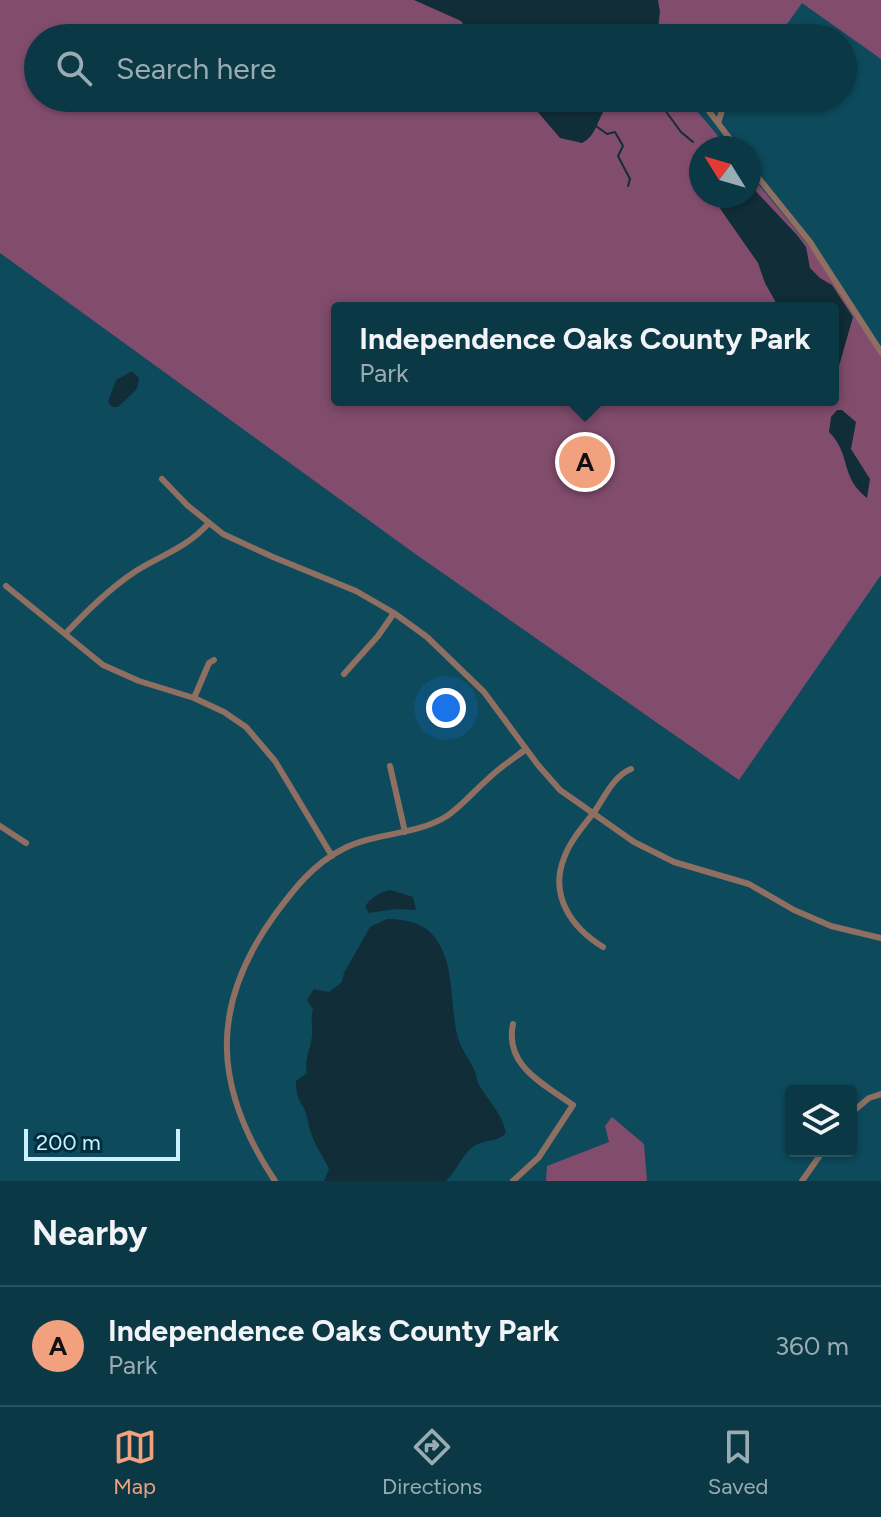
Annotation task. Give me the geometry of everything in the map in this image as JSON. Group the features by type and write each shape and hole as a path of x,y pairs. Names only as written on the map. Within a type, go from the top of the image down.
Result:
{"street":[{"path":"710,112 728,136"},
{"path":"718,123 722,112"},
{"path":"761,181 810,242 881,352"},
{"path":"162,479 223,534 356,591 427,637 484,692 560,790 592,814 659,856 749,884 794,910 831,926 881,938"},
{"path":"65,634 114,588 142,568 187,545 209,523"},
{"path":"6,586 103,665 224,712 258,738 332,856"},
{"path":"344,674 394,613"},
{"path":"194,698 209,663 214,660"},
{"path":"275,1181 245,1130 233,1094 227,1053 229,1017 239,978 261,934 309,872 332,856 365,841 436,822 526,749"},
{"path":"390,766 405,832"},
{"path":"603,947 573,923 560,894 559,881 563,859 618,777 631,769"},
{"path":"0,826 26,843"},
{"path":"513,1024 511,1045 515,1056 530,1073 573,1105 539,1157 513,1181"},
{"path":"857,1108 869,1098 881,1094"},
{"path":"802,1181 819,1157"}],"shaded area":[{"path":"0,0 881,0 881,59 857,42 857,24 832,24 802,3 787,24 24,24 24,112 698,112 718,136 689,136 689,208 761,208 761,188 818,257 881,353 881,575 739,780 414,553 0,253"},
{"path":"612,1117 644,1144 647,1181 546,1181 547,1166 609,1142 605,1126"}],"water":[{"path":"414,0 658,0 660,12 659,24 463,24"},
{"path":"538,112 603,112 593,132 582,143 560,138"},
{"path":"761,197 797,235 806,247 810,268 832,285 853,317 839,366 839,302 776,302 758,263 721,210 761,208"},
{"path":"132,371 139,378 137,389 118,407 112,407 108,402 116,380"},
{"path":"837,410 842,410 856,422 851,449 870,479 867,498 852,482 841,449 829,432 831,417"},
{"path":"390,890 413,897 416,910 369,913 365,907 370,901"},
{"path":"387,919 423,927 440,946 449,972 459,1041 478,1084 498,1114 506,1133 470,1149 446,1181 324,1181 329,1169 313,1139 296,1088 296,1081 307,1073 313,1009 307,1000 314,989 329,992 342,982 370,927"}],"waterway":[{"path":"666,112 689,139"},
{"path":"596,126 607,134 615,132 623,146 618,156 630,179 628,186"}],"place":[{"name":"Independence Oaks County Park","path":"585,462"}]}
